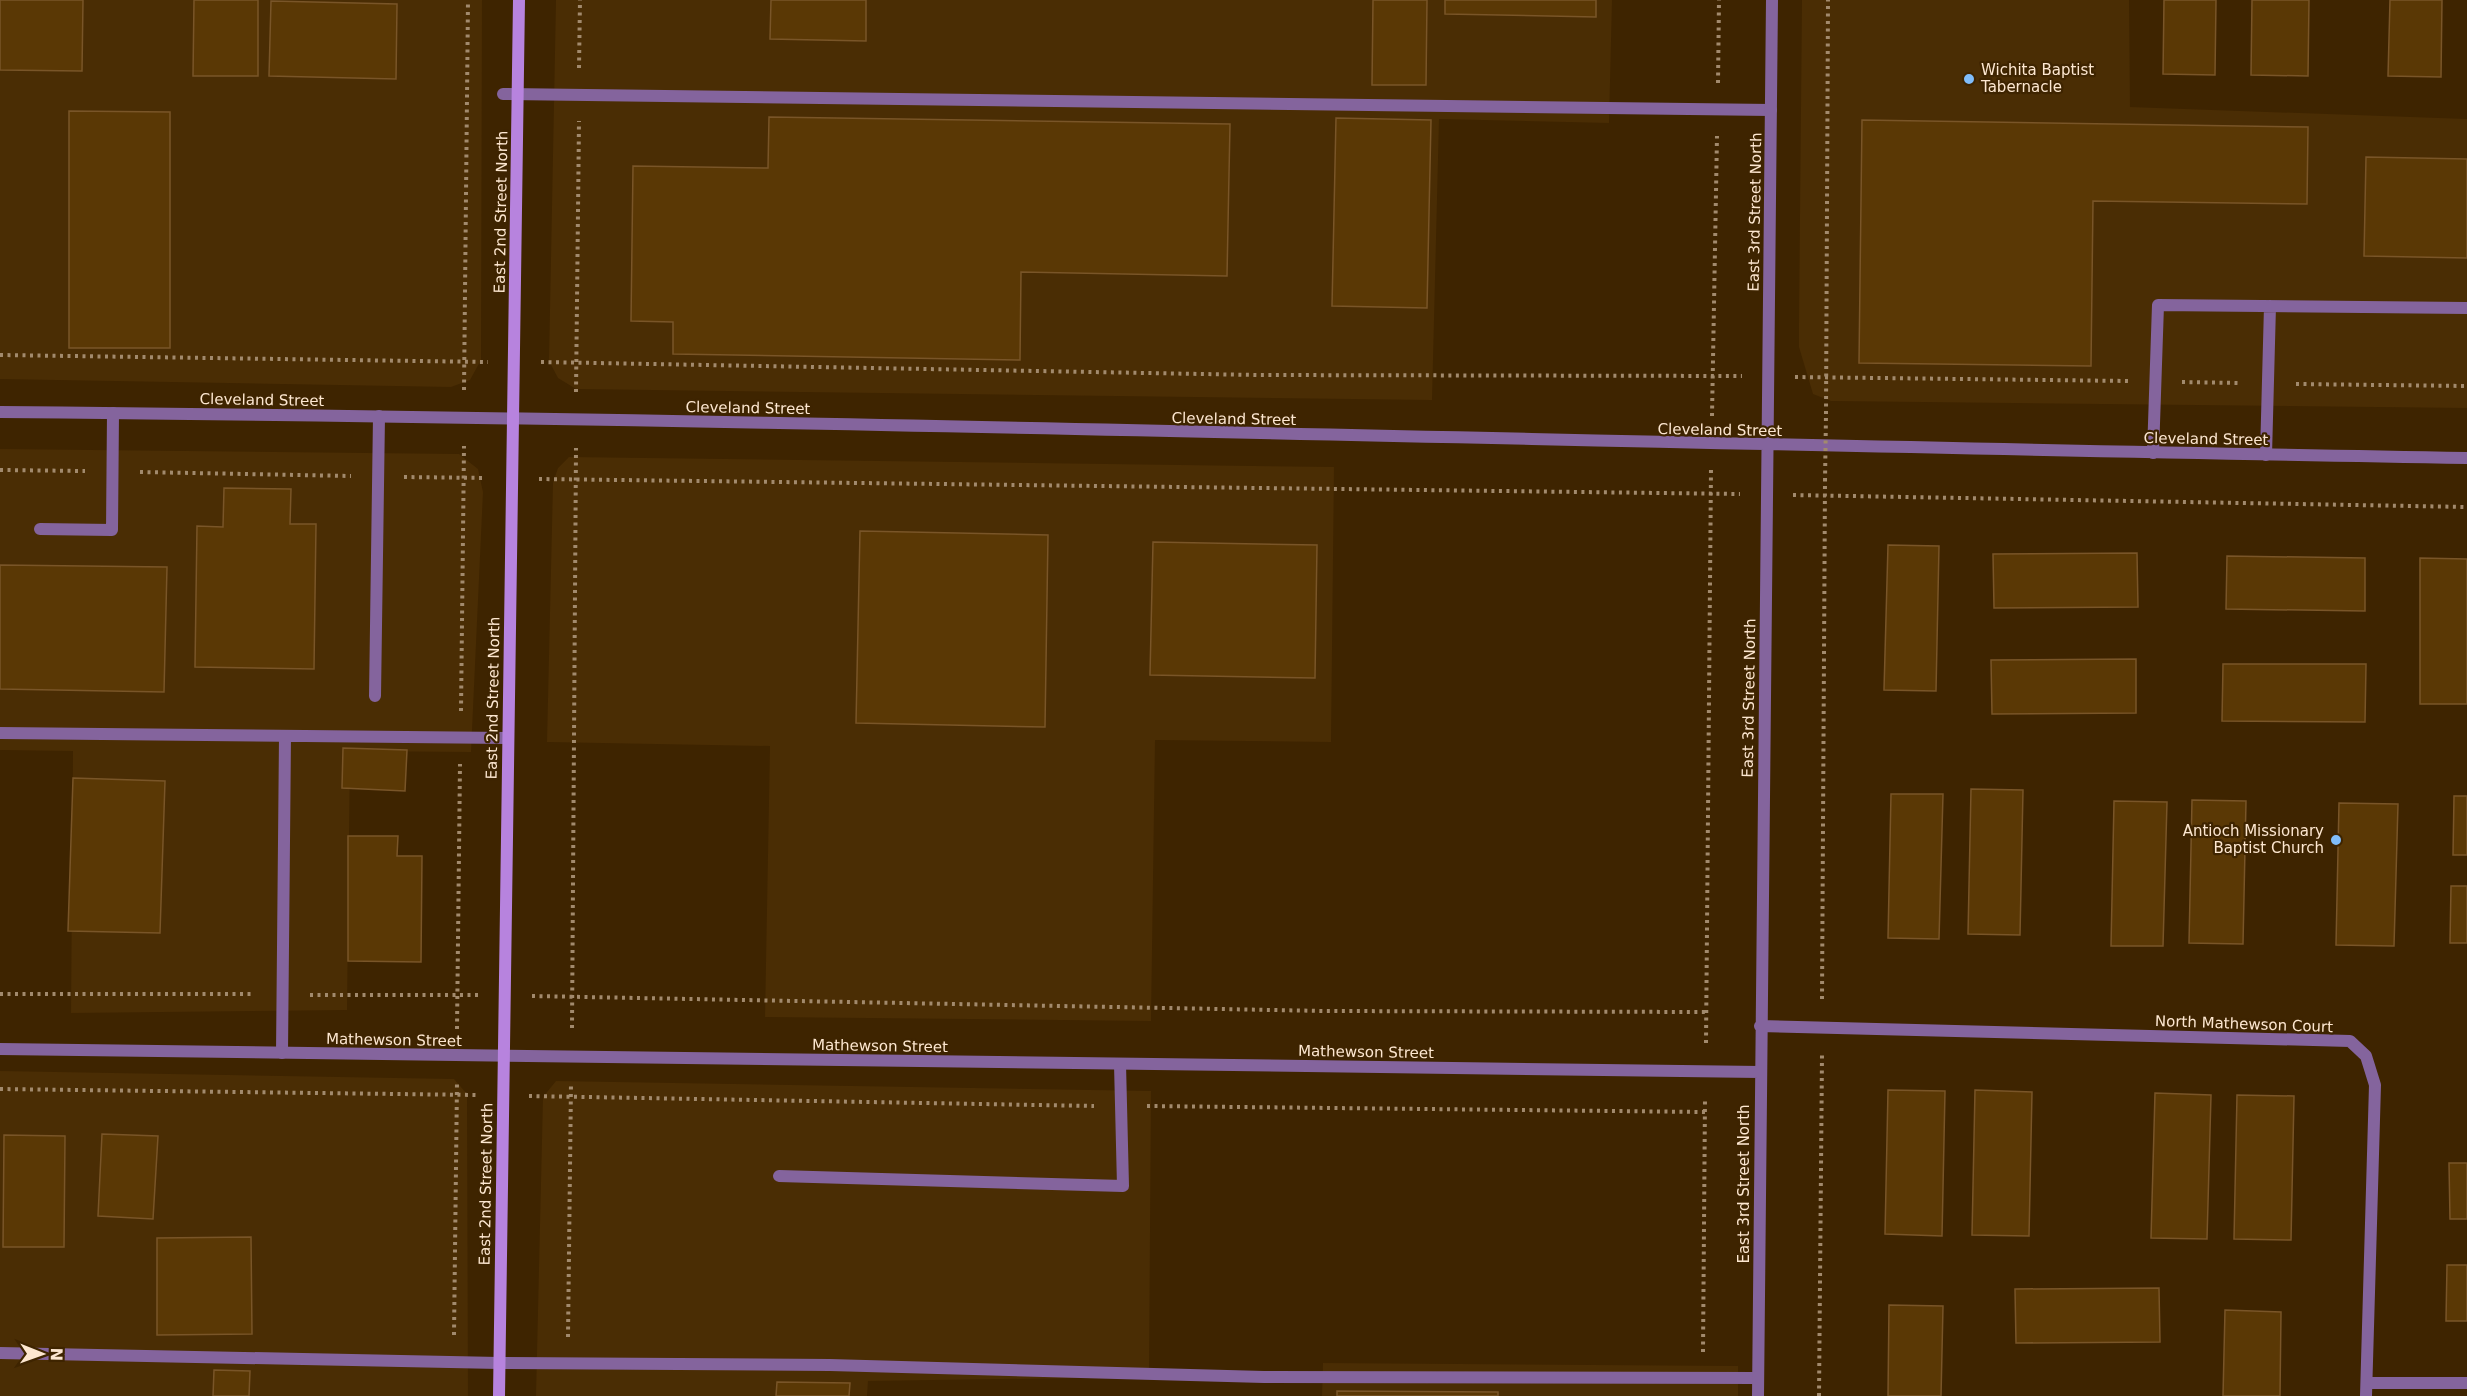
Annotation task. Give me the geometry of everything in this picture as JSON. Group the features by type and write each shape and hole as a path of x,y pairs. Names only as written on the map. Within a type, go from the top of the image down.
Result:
{"street":[{"name":"East 2nd Street North","path":"499,1396 519,0"},
{"name":"East 3rd Street North","path":"1758,1396 1772,0"},
{"path":"503,94 1771,110"},
{"path":"2153,453 2158,305 2467,308"},
{"path":"2266,455 2270,306"},
{"name":"Cleveland Street","path":"0,412 512,417 1712,445 2467,458"},
{"path":"40,529 112,530 113,413"},
{"path":"375,696 379,416"},
{"path":"0,734 507,738"},
{"path":"282,1053 285,736"},
{"name":"North Mathewson Court","path":"1760,1026 2350,1041 2366,1056 2375,1085 2366,1396"},
{"name":"Mathewson Street","path":"0,1049 1760,1072"},
{"path":"779,1176 1123,1186 1120,1064"},
{"path":"0,1353 568,1364 830,1365 1264,1377 1758,1378"},
{"path":"2367,1383 2467,1383"}],"path":[{"path":"454,1362 468,0"},
{"path":"568,1364 580,0"},
{"path":"1703,1378 1711,494 1719,0"},
{"path":"1819,1396 1828,0"},
{"path":"0,355 1257,375 1713,376 2467,386"},
{"path":"0,470 576,480 1766,494 2467,507"},
{"path":"0,993 458,995 1325,1011 1706,1012"},
{"path":"0,1089 456,1094 1121,1106 1705,1112"}],"shaded area":[{"path":"0,0 482,0 481,360 470,380 451,387 0,379"},
{"path":"556,0 1612,0 1609,123 1439,119 1432,400 576,389 558,378 549,361"},
{"path":"1802,0 2129,0 2130,107 2467,119 2467,408 1831,401 1813,394 1799,347"},
{"path":"0,449 459,454 478,469 483,492 471,752 350,751 347,1010 71,1013 73,751 0,750"},
{"path":"569,457 1334,467 1331,742 1155,740 1151,1021 765,1017 770,746 547,742 553,483 558,468"},
{"path":"0,1071 454,1079 467,1094 468,1396 0,1396"},
{"path":"556,1081 1151,1091 1149,1377 868,1381 867,1396 536,1396 543,1097"},
{"path":"1323,1363 1738,1366 1738,1396 1322,1396"}],"building":[{"path":"0,0 83,0 82,71 0,70"},
{"path":"194,0 258,0 258,76 193,76"},
{"path":"771,0 866,0 866,41 770,39"},
{"path":"1373,0 1427,0 1426,85 1372,85"},
{"path":"1445,0 1596,0 1596,17 1445,14"},
{"path":"2164,0 2216,0 2215,75 2163,74"},
{"path":"2252,0 2309,0 2308,76 2251,75"},
{"path":"2390,0 2442,0 2441,77 2388,76"},
{"path":"271,1 397,4 396,79 269,76"},
{"path":"69,111 170,112 170,348 69,348"},
{"path":"769,117 1230,124 1227,276 1021,272 1020,360 673,354 673,322 631,321 633,166 768,168"},
{"path":"1336,118 1431,120 1427,308 1332,306"},
{"path":"1862,120 2308,127 2307,204 2093,201 2091,366 1859,363"},
{"path":"2366,157 2467,159 2467,258 2364,256"},
{"path":"224,488 291,489 290,524 316,524 314,669 195,667 197,526 223,527"},
{"path":"860,531 1048,535 1045,727 856,723"},
{"path":"1153,542 1317,545 1315,678 1150,675"},
{"path":"1888,545 1939,546 1936,691 1884,690"},
{"path":"2137,553 2138,607 1994,608 1993,554"},
{"path":"2227,556 2365,558 2365,611 2226,609"},
{"path":"2420,558 2467,559 2467,704 2420,704"},
{"path":"0,565 167,567 164,692 0,689"},
{"path":"2136,659 2136,713 1992,714 1991,660"},
{"path":"2223,664 2366,664 2365,722 2222,721"},
{"path":"343,748 407,750 405,791 342,788"},
{"path":"73,778 165,781 160,933 68,931"},
{"path":"1971,789 2023,790 2020,935 1968,934"},
{"path":"1891,794 1943,794 1939,939 1888,938"},
{"path":"2454,796 2467,796 2467,855 2453,855"},
{"path":"2192,800 2246,801 2243,944 2189,943"},
{"path":"2114,801 2167,802 2163,946 2111,946"},
{"path":"2339,803 2398,804 2394,946 2336,945"},
{"path":"348,836 398,836 397,856 422,856 421,962 348,961"},
{"path":"2451,886 2467,886 2467,943 2450,943"},
{"path":"1888,1090 1945,1091 1942,1236 1885,1234"},
{"path":"1975,1090 2032,1092 2029,1236 1972,1235"},
{"path":"2155,1093 2211,1095 2207,1239 2151,1238"},
{"path":"2237,1095 2294,1096 2291,1240 2234,1239"},
{"path":"102,1134 158,1136 153,1219 98,1216"},
{"path":"4,1135 65,1136 64,1247 3,1247"},
{"path":"2449,1163 2467,1163 2467,1219 2450,1219"},
{"path":"251,1237 252,1334 157,1335 157,1238"},
{"path":"2447,1265 2467,1265 2467,1321 2446,1321"},
{"path":"2159,1288 2160,1342 2016,1343 2015,1289"},
{"path":"1889,1305 1943,1306 1941,1396 1888,1396"},
{"path":"2225,1310 2281,1312 2280,1396 2223,1396"},
{"path":"214,1370 250,1371 249,1396 213,1396"},
{"path":"777,1382 850,1383 849,1396 776,1396"},
{"path":"1337,1391 1498,1392 1498,1396 1337,1396"}],"place":[{"name":"Wichita Baptist Tabernacle","path":"1969,79"},
{"name":"Antioch Missionary Baptist Church","path":"2336,840"}]}
